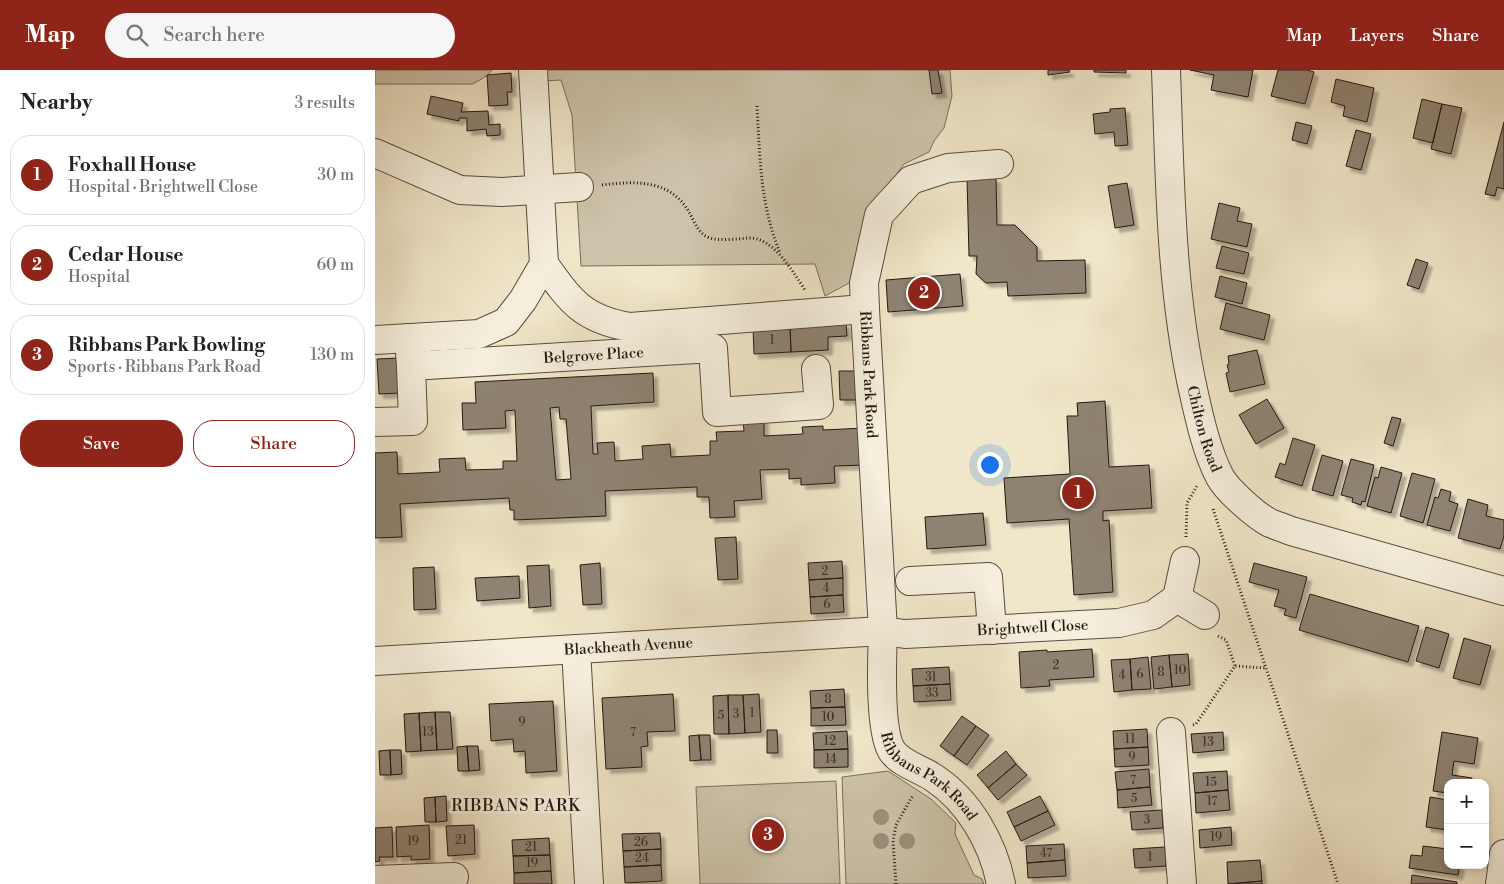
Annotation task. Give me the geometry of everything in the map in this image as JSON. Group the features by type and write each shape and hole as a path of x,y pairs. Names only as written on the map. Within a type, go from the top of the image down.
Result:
{"street":[{"path":"375,340 479,334 506,322 523,300 545,264 533,70"},
{"name":"Chilton Road","path":"1166,70 1171,233 1181,315 1187,361 1195,398 1217,467 1252,510 1270,523 1291,531 1504,591"},
{"path":"375,153 460,190 502,192 579,187"},
{"path":"865,309 863,283 879,215 911,180 948,168 999,164"},
{"name":"Ribbans Park Road","path":"545,264 573,301 590,316 630,328 865,309 883,631 881,662 885,731 892,751 908,764 950,789 975,819 991,849 1001,884"},
{"path":"375,422 413,421 409,338"},
{"name":"Belgrove Place","path":"411,366 713,348 717,412 819,405 816,369"},
{"path":"1185,561 1177,598 1205,614"},
{"path":"910,581 988,577 991,630"},
{"name":"Brightwell Close","path":"883,631 905,634 1119,623 1153,615 1177,598"},
{"name":"Blackheath Avenue","path":"375,660 883,631"},
{"path":"577,649 589,884"},
{"path":"1171,732 1182,884"},
{"path":"1500,884 1504,854"},
{"path":"392,881 454,876"}],"path":[{"path":"757,106 765,206 771,230 780,253 805,291 816,312"},
{"path":"579,187 639,182 659,186 677,196 690,212 696,226 710,238 753,238 780,253"},
{"path":"1185,561 1187,503 1217,467"},
{"path":"1217,467 1212,505 1338,884"},
{"path":"1205,614 1199,626 1226,640 1235,666"},
{"path":"1235,666 1266,668"},
{"path":"1171,732 1196,724 1235,666"},
{"path":"896,884 893,841 896,825 927,774"}],"shaded area":[{"path":"375,70 492,70 488,75 473,84 375,84"},
{"path":"542,70 950,70 952,96 944,128 934,141 929,152 904,164 884,192 862,276 825,296 815,264 581,266 572,115 561,80 543,81"},
{"path":"888,771 931,799 956,823 955,834 974,875 982,879 984,884 846,884 842,777"},
{"path":"836,781 840,884 700,884 696,787"}],"building":[{"path":"929,70 938,70 942,93 932,94"},
{"path":"1048,70 1069,70 1070,72 1048,75"},
{"path":"1094,70 1126,70 1126,73 1094,72"},
{"path":"1190,70 1253,70 1248,97 1211,90 1214,75"},
{"path":"1278,70 1307,70 1314,72 1305,104 1271,96"},
{"path":"511,73 512,92 507,92 508,105 489,106 487,75"},
{"path":"1336,79 1374,88 1367,122 1343,116 1345,106 1331,102"},
{"path":"431,96 463,103 461,112 488,111 489,125 500,124 500,135 487,136 486,129 467,131 467,118 459,118 459,121 427,114"},
{"path":"1422,99 1442,104 1433,143 1413,138"},
{"path":"1442,104 1462,108 1451,154 1431,149"},
{"path":"1125,108 1128,145 1115,146 1114,132 1095,134 1093,114 1110,112 1110,109"},
{"path":"1296,122 1312,126 1307,144 1292,140"},
{"path":"1504,122 1504,189 1497,187 1495,196 1485,194"},
{"path":"1356,130 1371,134 1361,170 1346,166"},
{"path":"967,178 996,178 997,225 1015,225 1037,247 1037,261 1085,260 1086,293 1008,296 1007,282 986,283 976,274 977,256 969,256"},
{"path":"1127,183 1134,225 1115,228 1108,186"},
{"path":"1219,203 1240,208 1237,221 1252,224 1247,247 1211,239"},
{"path":"1222,246 1249,253 1244,274 1216,268"},
{"path":"1416,259 1428,263 1419,289 1407,285"},
{"path":"960,274 963,306 888,312 886,280"},
{"path":"1220,276 1247,283 1242,304 1215,297"},
{"path":"1226,303 1270,315 1264,340 1220,329"},
{"path":"846,323 847,336 828,337 828,350 791,352 790,326"},
{"path":"790,326 791,352 754,354 753,328"},
{"path":"1257,350 1265,384 1230,392 1226,373 1229,372 1227,365 1229,364 1228,356"},
{"path":"399,358 400,393 379,394 377,359"},
{"path":"839,371 858,371 859,400 840,400"},
{"path":"653,373 654,402 591,406 593,454 598,454 597,443 614,442 615,461 643,459 642,446 670,444 671,457 710,455 710,441 717,441 716,432 744,431 743,420 764,419 764,436 803,434 802,427 823,426 823,430 864,428 866,465 834,466 835,483 801,485 801,478 789,479 789,469 760,470 762,499 734,501 735,517 710,518 709,497 697,497 697,487 605,491 606,516 514,520 514,510 510,510 509,498 400,504 402,537 375,538 375,453 397,452 398,474 440,472 439,459 465,458 466,470 503,469 503,461 517,461 515,410 505,411 506,428 463,430 462,403 476,403 475,382","holes":["559,407 560,419 566,419 571,479 556,480 550,408"]},
{"path":"1267,399 1284,428 1256,444 1239,415"},
{"path":"1105,401 1109,467 1149,465 1152,508 1103,511 1103,521 1109,520 1113,592 1074,595 1069,519 1007,523 1004,478 1070,474 1067,416 1078,416 1077,403"},
{"path":"1392,417 1401,419 1393,446 1384,443"},
{"path":"1293,438 1315,445 1302,486 1275,477 1280,463 1285,465"},
{"path":"1322,455 1343,461 1333,496 1312,490"},
{"path":"1351,459 1374,465 1365,502 1362,501 1361,505 1352,502 1353,498 1341,495"},
{"path":"1381,467 1402,473 1391,513 1367,506 1375,477 1378,478"},
{"path":"1412,473 1435,479 1423,523 1400,516"},
{"path":"1441,489 1451,492 1449,501 1458,504 1450,531 1427,525 1435,497 1438,498"},
{"path":"1468,499 1488,505 1486,516 1504,520 1504,536 1500,549 1458,538"},
{"path":"983,513 986,545 927,549 925,517"},
{"path":"736,537 738,579 718,580 715,538"},
{"path":"842,561 843,578 809,580 808,563"},
{"path":"600,563 602,604 583,605 580,565"},
{"path":"1254,563 1307,577 1296,618 1284,615 1286,609 1274,606 1279,590 1249,582"},
{"path":"549,565 551,606 529,608 527,566"},
{"path":"434,567 436,609 414,610 413,568"},
{"path":"519,576 520,598 477,601 475,578"},
{"path":"843,578 843,595 810,597 809,580"},
{"path":"1310,594 1419,626 1408,662 1299,630"},
{"path":"843,595 844,612 811,614 810,597"},
{"path":"1426,627 1449,634 1439,668 1416,661"},
{"path":"1464,638 1491,646 1480,685 1453,678"},
{"path":"1092,649 1094,677 1049,680 1050,686 1021,688 1019,652"},
{"path":"1188,654 1190,685 1172,687 1169,655"},
{"path":"1169,655 1172,687 1154,689 1151,657"},
{"path":"1148,657 1151,689 1132,690 1130,659"},
{"path":"1130,659 1132,690 1114,692 1111,660"},
{"path":"949,667 950,684 913,686 912,669"},
{"path":"950,684 951,700 914,702 913,686"},
{"path":"844,689 845,707 811,708 810,691"},
{"path":"673,694 675,731 647,732 648,746 641,747 642,767 606,769 602,698"},
{"path":"759,694 761,732 745,733 743,695"},
{"path":"728,695 729,734 714,734 713,696"},
{"path":"728,695 743,695 745,733 729,734"},
{"path":"553,701 557,771 526,773 525,751 514,752 513,739 491,741 489,704"},
{"path":"845,707 846,725 811,726 811,708"},
{"path":"435,712 450,712 453,749 437,750"},
{"path":"435,712 437,750 421,751 419,713"},
{"path":"419,713 421,751 406,752 404,714"},
{"path":"962,716 976,726 954,756 940,746"},
{"path":"976,726 989,735 967,765 954,756"},
{"path":"1147,729 1148,747 1114,749 1113,731"},
{"path":"767,730 777,730 778,753 767,753"},
{"path":"847,731 848,749 814,750 813,733"},
{"path":"1223,732 1224,750 1193,753 1191,734"},
{"path":"1442,732 1478,738 1474,764 1454,761 1452,775 1472,779 1444,779 1444,792 1433,791"},
{"path":"699,735 710,735 711,760 701,760"},
{"path":"699,735 701,760 690,761 689,736"},
{"path":"467,746 469,771 458,771 457,747"},
{"path":"467,746 478,746 480,770 469,771"},
{"path":"1148,747 1149,765 1115,767 1114,749"},
{"path":"848,749 848,767 814,768 814,750"},
{"path":"390,750 391,775 380,775 379,751"},
{"path":"390,750 401,750 402,774 391,775"},
{"path":"1006,751 1016,764 988,788 977,775"},
{"path":"1016,764 1027,775 998,800 988,788"},
{"path":"1149,769 1150,787 1117,790 1115,772"},
{"path":"1227,771 1228,790 1195,793 1193,773"},
{"path":"1150,787 1152,805 1118,808 1117,790"},
{"path":"1228,790 1230,810 1196,813 1195,793"},
{"path":"446,796 447,821 436,822 435,797"},
{"path":"1040,796 1048,811 1014,827 1007,812"},
{"path":"435,797 436,822 425,822 424,798"},
{"path":"1430,797 1444,799 1444,829 1426,827"},
{"path":"1162,810 1163,828 1132,830 1130,812"},
{"path":"1048,811 1055,825 1021,841 1014,827"},
{"path":"429,825 430,859 411,860 411,856 397,857 396,827"},
{"path":"474,825 475,854 448,856 446,826"},
{"path":"392,827 393,857 379,857 380,861 375,862 375,828"},
{"path":"1231,827 1232,845 1200,848 1199,830"},
{"path":"660,833 661,849 623,851 622,834"},
{"path":"549,838 550,855 513,856 512,840"},
{"path":"1064,844 1065,860 1027,863 1026,846"},
{"path":"1423,846 1444,849 1444,869 1459,869 1458,875 1409,868 1411,855 1422,856"},
{"path":"1165,847 1166,866 1135,868 1133,849"},
{"path":"661,849 661,865 624,867 623,851"},
{"path":"550,855 551,871 514,873 513,856"},
{"path":"1065,860 1066,876 1028,878 1027,863"},
{"path":"1260,860 1262,881 1228,884 1227,862"},
{"path":"661,865 662,881 625,883 624,867"},
{"path":"551,871 552,884 514,884 514,873"},
{"path":"1412,875 1457,882 1457,884 1411,884"},
{"path":"1262,881 1262,884 1228,884"}],"place":[{"name":"Cedar House","path":"924,293"},
{"name":"Foxhall House","path":"1078,493"},
{"name":"Ribbans Park Bowling","path":"768,835"}],"district":[{"name":"RIBBANS PARK","path":"516,806"}]}
